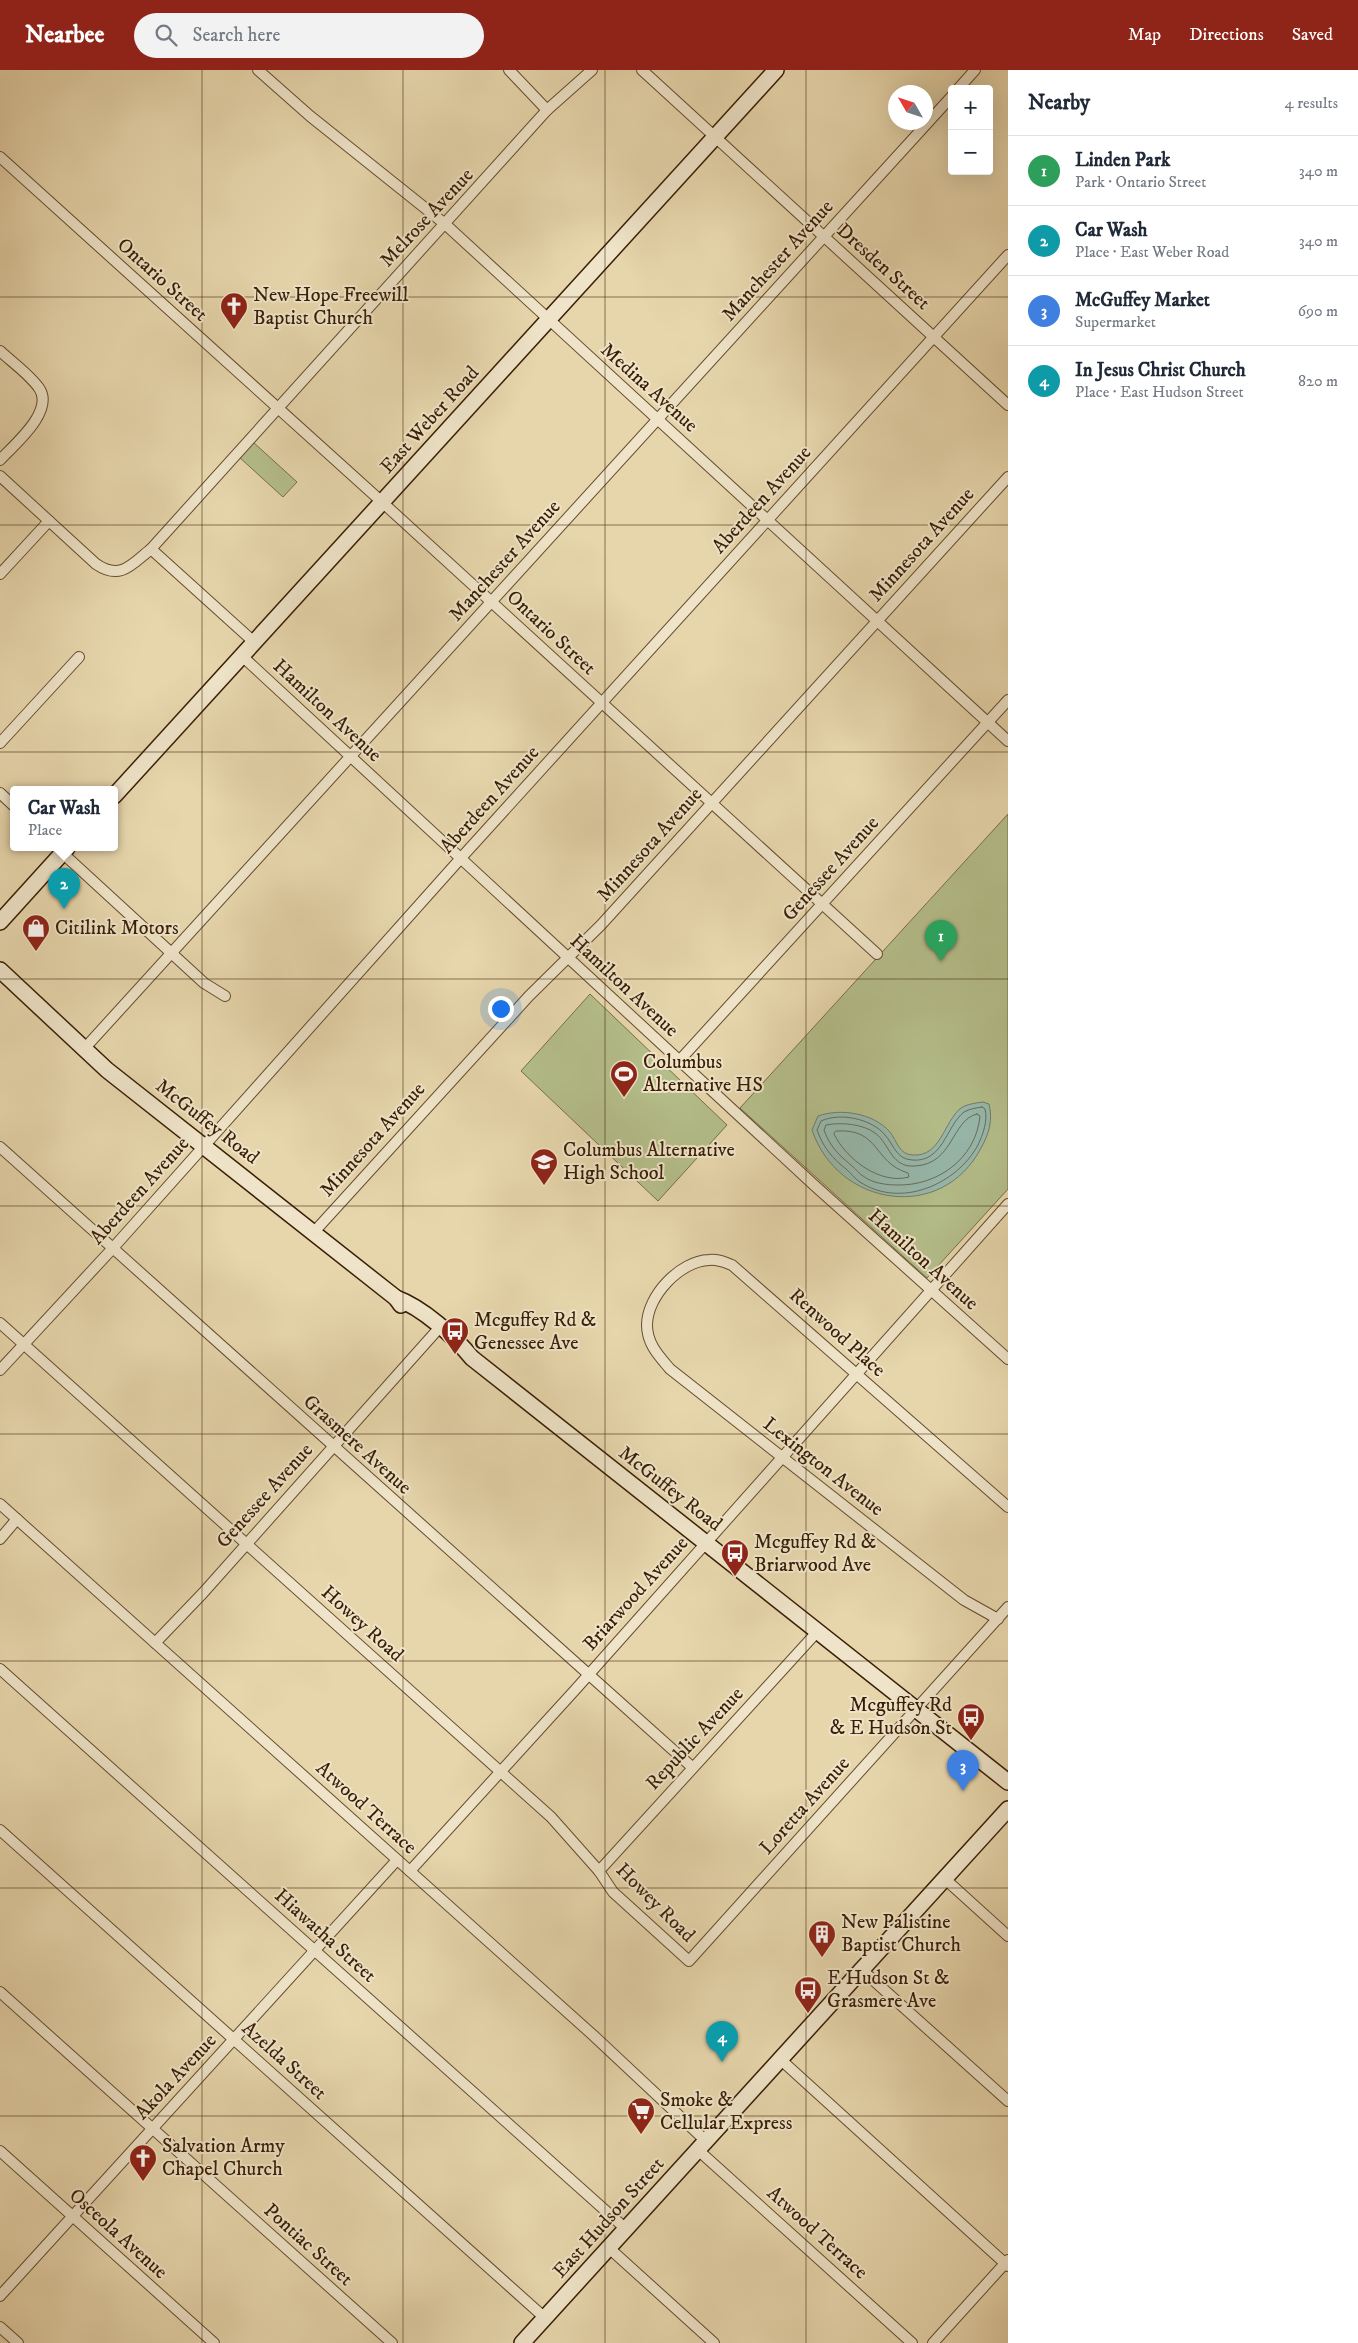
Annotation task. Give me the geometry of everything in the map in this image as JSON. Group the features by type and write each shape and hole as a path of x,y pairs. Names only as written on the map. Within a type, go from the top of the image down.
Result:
{"street":[{"name":"Medina Avenue","path":"258,70 310,116 445,224 1008,742"},
{"path":"509,70 547,110"},
{"name":"Melrose Avenue","path":"150,549 547,110 592,70"},
{"name":"East Weber Road","path":"118,792 776,70"},
{"path":"962,85 975,70"},
{"name":"Dresden Street","path":"645,71 1008,405"},
{"name":"Manchester Avenue","path":"84,1049 948,100"},
{"name":"Ontario Street","path":"0,157 382,502 877,954"},
{"name":"Aberdeen Avenue","path":"0,1370 113,1248 461,858 1008,255"},
{"path":"0,351 33,381 40,390 44,401 41,413 0,460"},
{"path":"0,476 105,570 115,572 125,570 150,549"},
{"name":"Minnesota Avenue","path":"314,1232 529,996 569,958 711,804 1008,477"},
{"path":"0,574 49,520"},
{"name":"Hamilton Avenue","path":"150,549 254,642"},
{"name":"Hamilton Avenue","path":"242,656 929,1291 1008,1359"},
{"path":"0,744 79,657"},
{"name":"Genessee Avenue","path":"679,1061 1008,700"},
{"path":"0,793 10,802"},
{"path":"0,922 60,851"},
{"path":"64,851 204,982 225,996"},
{"name":"McGuffey Road","path":"0,970 84,1049 396,1298 404,1309 437,1331 455,1351 472,1358 1008,1782"},
{"name":"Grasmere Avenue","path":"0,1147 692,1767"},
{"name":"Briarwood Avenue","path":"410,1871 588,1675 1008,1204"},
{"name":"Renwood Place","path":"647,1325 653,1304 665,1285 678,1272 696,1262 708,1260 720,1260 742,1271 855,1374 1008,1507"},
{"name":"Howey Road","path":"0,1323 551,1817 598,1870 613,1892 689,1962"},
{"name":"Lexington Avenue","path":"647,1325 653,1350 670,1368 964,1600 998,1619"},
{"name":"Genessee Avenue","path":"155,1643 437,1331"},
{"name":"Atwood Terrace","path":"0,1504 594,2036 702,2145 912,2343"},
{"path":"0,1539 17,1519"},
{"name":"Loretta Avenue","path":"689,1962 1008,1607"},
{"name":"Republic Avenue","path":"598,1870 818,1632"},
{"name":"Hiawatha Street","path":"0,1669 626,2229"},
{"name":"East Hudson Street","path":"522,2343 1008,1809"},
{"name":"Azelda Street","path":"0,1830 545,2318"},
{"name":"Akola Avenue","path":"0,2296 397,1860"},
{"path":"944,1879 1008,1936"},
{"path":"862,1970 1008,2101"},
{"name":"Pontiac Street","path":"0,1992 392,2343"},
{"path":"780,2059 1007,2263 932,2343"},
{"name":"Osceola Avenue","path":"0,2151 214,2343"},
{"path":"609,2248 714,2343"},
{"path":"0,2328 18,2343"}],"green space":[{"path":"253,442 297,482 283,497 239,457"},
{"path":"1008,814 1008,1189 927,1278 740,1108"},
{"name":"Columbus Alternative HS","path":"590,994 727,1125 658,1201 521,1071"}],"water":[{"path":"983,1102 989,1104 990,1121 988,1132 981,1148 964,1172 942,1188 917,1196 892,1196 867,1189 844,1176 825,1156 812,1130 818,1116 837,1112 866,1116 875,1120 890,1132 904,1153 922,1154 936,1144 950,1121 961,1108"}],"place":[{"name":"New Hope Freewill Baptist Church","path":"234,330"},
{"name":"Car Wash","path":"64,909"},
{"name":"Citilink Motors","path":"36,952"},
{"name":"Linden Park","path":"941,961"},
{"name":"Columbus Alternative HS","path":"624,1098"},
{"name":"Columbus Alternative High School","path":"544,1186"},
{"name":"Mcguffey Rd & Genessee Ave","path":"455,1355"},
{"name":"Mcguffey Rd & Briarwood Ave","path":"735,1577"},
{"name":"Mcguffey Rd & E Hudson St","path":"971,1741"},
{"name":"McGuffey Market","path":"963,1791"},
{"name":"New Palistine Baptist Church","path":"822,1958"},
{"name":"E Hudson St & Grasmere Ave","path":"808,2014"},
{"name":"In Jesus Christ Church","path":"722,2062"},
{"name":"Smoke & Cellular Express","path":"641,2135"},
{"name":"Salvation Army Chapel Church","path":"143,2182"}]}
